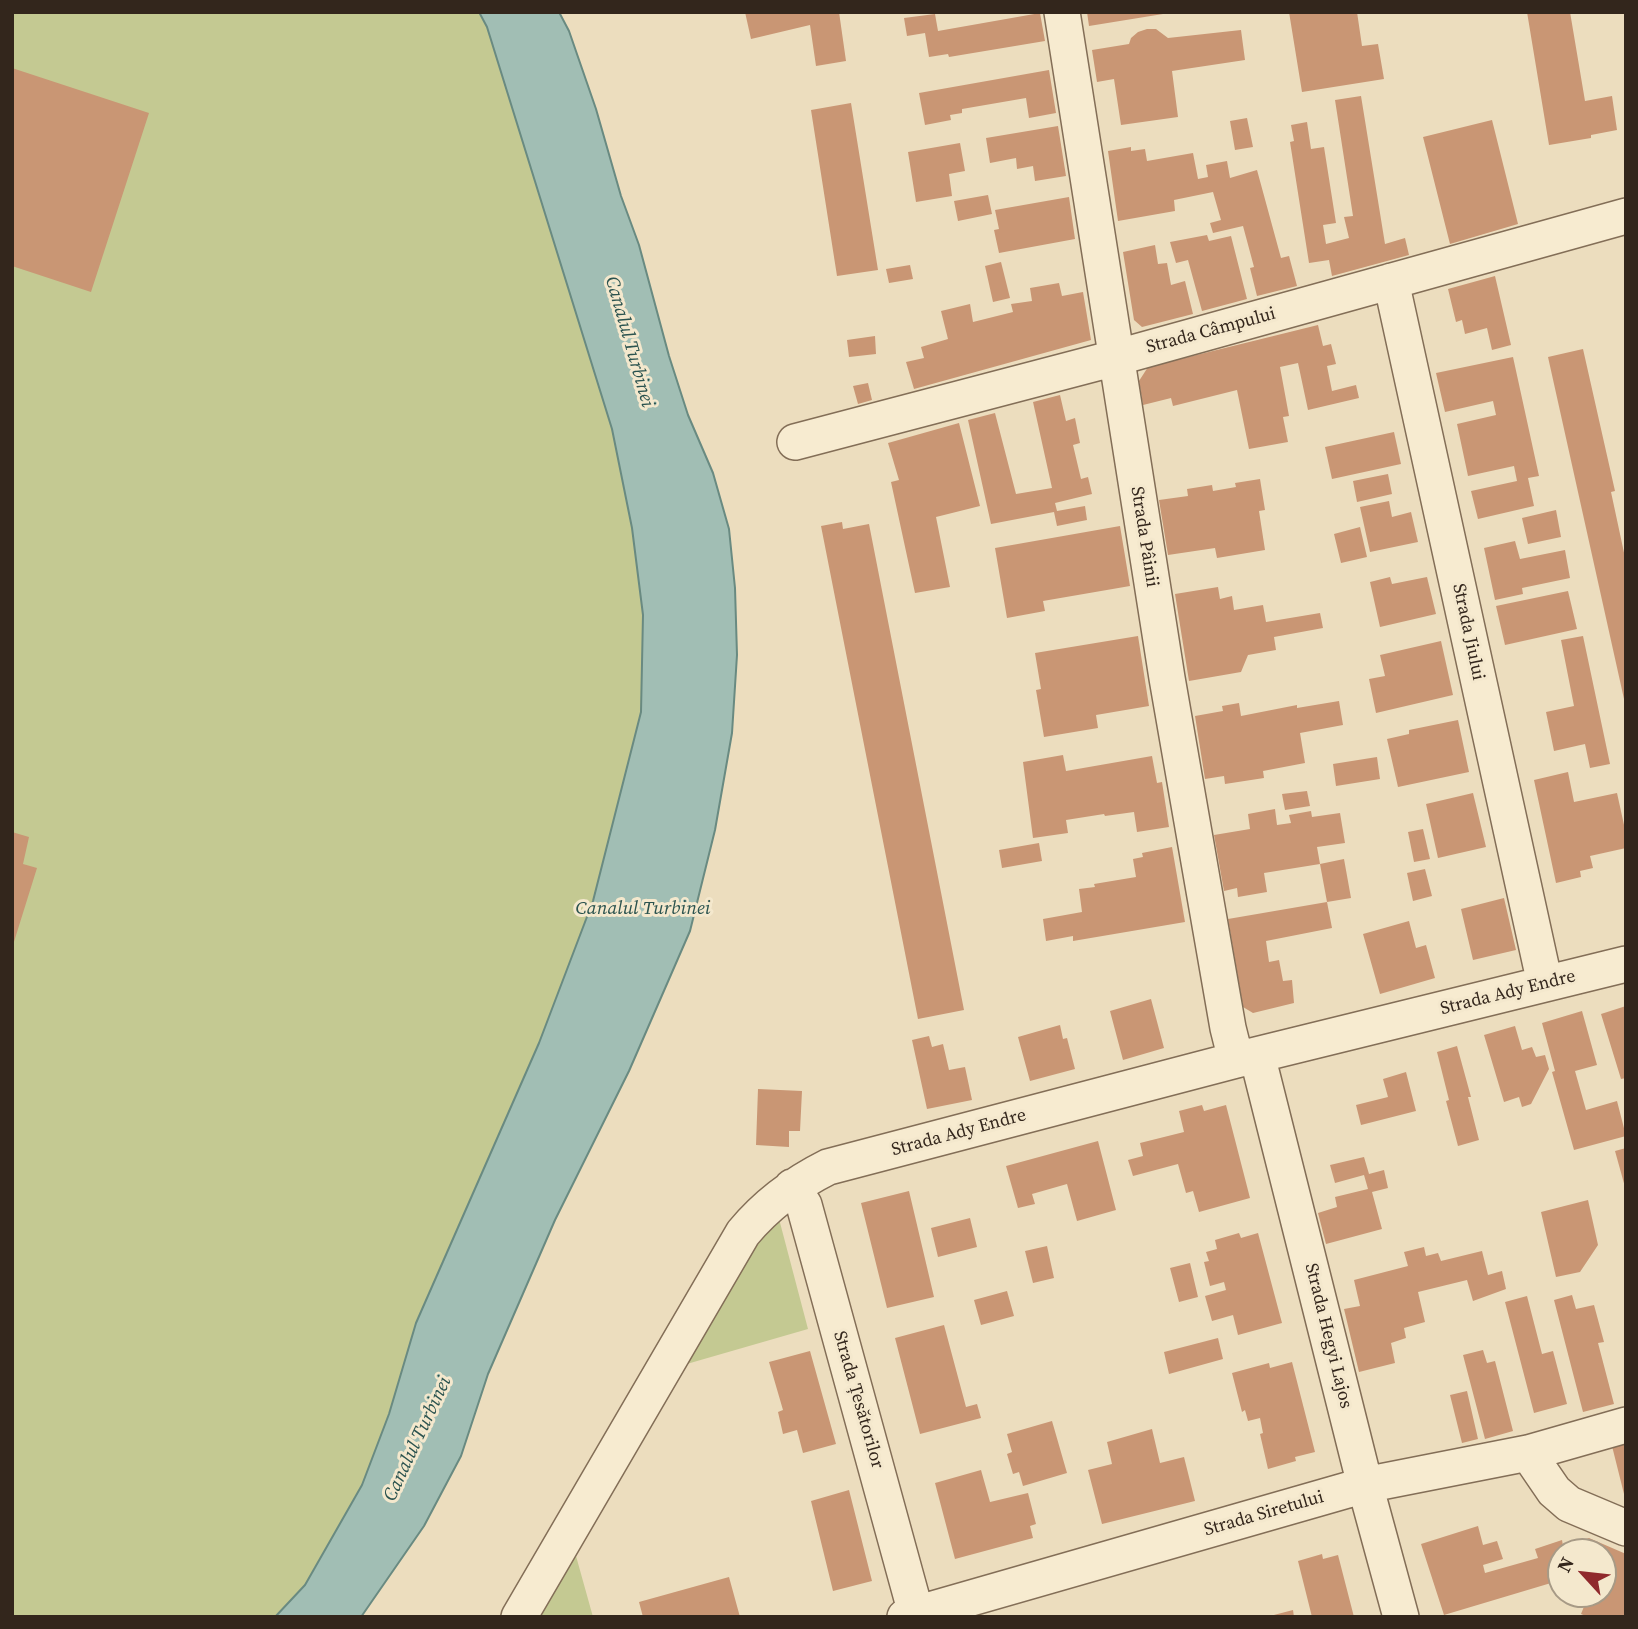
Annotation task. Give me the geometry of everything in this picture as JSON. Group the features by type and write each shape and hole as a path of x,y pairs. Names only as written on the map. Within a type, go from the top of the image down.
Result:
{"street":[{"name":"Strada Pâinii","path":"1062,12 1169,691 1226,1015 1247,1057"},
{"name":"Strada Câmpului","path":"795,442 1115,358 1626,216"},
{"name":"Strada Jiului","path":"1391,281 1545,984"},
{"name":"Strada Ady Endre","path":"519,1617 743,1233 762,1210 792,1187 828,1167 1247,1057 1626,964"},
{"name":"Strada Hegyi Lajos","path":"1247,1057 1401,1617"},
{"name":"Strada Țesătorilor","path":"792,1187 804,1205 913,1616"},
{"name":"Strada Siretului","path":"913,1616 1365,1485 1528,1453 1626,1425"},
{"path":"1528,1453 1554,1491 1569,1504 1626,1528"}],"green space":[{"path":"12,12 479,12 487,27 612,429 632,528 643,615 641,712 593,901 539,1043 416,1323 389,1414 362,1485 305,1585 275,1617 12,1617"},
{"path":"778,1215 808,1329 666,1370 713,1285"},
{"path":"571,1538 593,1617 527,1617"}],"water":[{"name":"Canalul Turbinei","path":"479,12 559,12 569,31 639,245 669,356 688,415 713,473 729,529 735,588 737,655 732,733 715,830 690,931 629,1071 555,1220 488,1374 461,1456 424,1526 361,1617 275,1617 305,1585 362,1485 389,1414 416,1323 539,1043 593,901 641,712 643,615 632,528 612,429 487,27"}],"building":[{"path":"745,12 839,12 846,61 816,66 810,25 751,39"},
{"path":"1087,12 1163,12 1163,14 1089,26"},
{"path":"1289,12 1357,12 1362,46 1378,44 1384,79 1302,92"},
{"path":"1527,12 1570,12 1585,101 1612,96 1617,130 1591,135 1591,138 1549,145"},
{"path":"1040,13 1045,41 949,57 948,54 929,57 925,33 907,36 904,18 935,14 938,31"},
{"path":"1156,29 1168,38 1241,30 1245,60 1172,71 1178,117 1121,125 1114,79 1097,82 1092,50 1129,44 1138,32"},
{"path":"12,68 149,113 91,292 12,266"},
{"path":"1049,70 1056,113 1029,118 1026,98 962,109 962,113 950,115 951,120 925,125 919,93"},
{"path":"1361,96 1385,244 1405,238 1409,255 1332,276 1329,260 1309,263 1290,142 1294,141 1291,125 1307,122 1311,149 1324,147 1336,223 1323,225 1326,244 1349,238 1344,217 1353,216 1335,100"},
{"path":"851,103 878,270 837,276 811,110"},
{"path":"1247,118 1253,147 1235,150 1230,121"},
{"path":"1492,120 1518,224 1450,244 1423,137"},
{"path":"1058,126 1066,176 1035,181 1033,166 1017,169 1016,158 990,163 986,138"},
{"path":"960,143 965,171 949,174 952,196 916,202 908,152"},
{"path":"1131,147 1131,151 1145,149 1147,161 1193,153 1198,179 1208,177 1206,165 1227,161 1230,178 1257,170 1281,258 1289,256 1297,286 1257,296 1250,268 1254,267 1243,226 1213,233 1210,223 1221,220 1213,192 1174,200 1175,211 1118,221 1108,151"},
{"path":"988,195 992,214 958,221 954,201"},
{"path":"1069,197 1075,239 999,253 994,230 999,229 995,210"},
{"path":"1207,235 1209,241 1231,236 1247,299 1202,311 1188,260 1176,263 1170,242"},
{"path":"1155,245 1158,264 1167,263 1171,285 1185,281 1193,314 1142,327 1134,320 1123,252"},
{"path":"1001,262 1010,298 993,302 985,266"},
{"path":"910,265 913,279 889,283 886,269"},
{"path":"1495,276 1511,345 1492,350 1487,328 1465,334 1462,320 1456,322 1448,289"},
{"path":"1059,283 1062,296 1083,292 1091,340 914,389 906,362 924,358 921,347 948,339 941,311 970,304 973,322 1013,312 1011,304 1032,301 1030,288"},
{"path":"1318,325 1323,346 1331,344 1336,364 1327,366 1332,391 1356,385 1359,398 1308,410 1298,363 1280,367 1289,416 1283,417 1288,442 1249,449 1237,390 1173,406 1171,398 1143,405 1139,381 1148,367"},
{"path":"875,336 876,354 849,357 847,340"},
{"path":"1583,349 1615,491 1611,492 1626,562 1626,708 1548,357"},
{"path":"1513,357 1539,476 1528,478 1534,506 1478,519 1471,491 1517,481 1514,466 1468,476 1457,424 1496,415 1493,401 1445,412 1436,373"},
{"path":"868,383 872,400 858,404 853,386"},
{"path":"1060,395 1066,421 1075,418 1080,443 1073,445 1081,479 1088,477 1092,494 1055,503 1057,511 1085,506 1087,520 1057,526 1054,512 991,524 968,420 995,413 1016,494 1052,488 1033,402"},
{"path":"959,423 980,506 936,517 950,587 915,593 891,482 899,480 888,443"},
{"path":"1394,432 1401,464 1332,479 1325,447"},
{"path":"1388,474 1392,494 1357,502 1353,481"},
{"path":"1260,479 1265,510 1259,511 1265,550 1217,558 1215,548 1168,555 1159,500 1188,496 1187,489 1212,485 1213,491 1236,487 1235,483"},
{"path":"1389,501 1392,517 1411,512 1418,542 1370,552 1360,507"},
{"path":"1556,510 1561,537 1528,544 1522,518"},
{"path":"842,522 843,529 869,524 964,1010 918,1019 821,526"},
{"path":"1120,526 1130,586 1043,601 1045,611 1007,618 995,548"},
{"path":"1360,527 1367,557 1341,563 1334,534"},
{"path":"1515,541 1520,559 1565,550 1570,578 1522,588 1523,594 1495,600 1484,548"},
{"path":"1390,577 1392,584 1427,577 1436,614 1380,627 1370,582"},
{"path":"1218,587 1220,599 1232,596 1234,610 1263,605 1266,622 1320,613 1323,628 1274,637 1276,650 1248,655 1241,672 1189,681 1175,594"},
{"path":"1568,591 1577,629 1505,645 1496,606"},
{"path":"1138,636 1149,706 1096,715 1098,728 1044,737 1036,690 1041,689 1035,653"},
{"path":"1583,636 1610,764 1590,768 1585,744 1554,751 1546,712 1574,706 1561,640"},
{"path":"1441,641 1453,695 1376,713 1369,679 1385,676 1380,655"},
{"path":"1339,701 1343,725 1300,733 1305,763 1263,771 1264,778 1225,784 1224,776 1205,779 1195,716 1223,711 1222,706 1239,703 1241,716 1297,705 1297,708"},
{"path":"1458,720 1469,772 1398,787 1387,739 1409,734 1409,730"},
{"path":"1063,755 1066,771 1152,756 1157,783 1162,782 1169,827 1137,832 1134,812 1104,814 1066,820 1068,833 1033,838 1023,762"},
{"path":"1377,757 1380,779 1336,786 1333,764"},
{"path":"1568,772 1574,802 1617,793 1626,834 1626,848 1590,856 1593,868 1580,871 1581,877 1556,883 1534,780"},
{"path":"1307,791 1310,806 1285,810 1282,794"},
{"path":"1473,793 1486,847 1438,858 1426,804"},
{"path":"1275,809 1277,825 1291,823 1289,815 1311,811 1312,817 1340,813 1345,843 1317,847 1320,864 1264,873 1267,892 1238,897 1237,888 1224,891 1214,835 1250,829 1248,814"},
{"path":"1423,829 1430,859 1414,862 1408,832"},
{"path":"12,832 29,837 23,864 37,868 13,945"},
{"path":"1039,843 1042,861 1002,868 999,850"},
{"path":"1172,847 1185,922 1073,941 1073,936 1046,941 1043,919 1082,912 1079,889 1136,877 1133,859 1143,857 1142,853"},
{"path":"1344,859 1351,898 1327,902 1320,864"},
{"path":"1425,869 1432,896 1413,901 1407,873"},
{"path":"1504,898 1516,950 1473,960 1461,909"},
{"path":"1327,902 1332,928 1266,941 1269,962 1279,960 1283,981 1292,980 1294,1003 1253,1013 1243,1007 1228,919"},
{"path":"1409,921 1416,948 1426,945 1435,978 1380,994 1363,934"},
{"path":"1151,999 1164,1048 1123,1060 1110,1011"},
{"path":"1626,1006 1626,1078 1621,1079 1601,1014"},
{"path":"1582,1011 1597,1065 1575,1071 1586,1110 1617,1101 1626,1136 1574,1150 1552,1072 1555,1071 1542,1023"},
{"path":"1060,1025 1063,1039 1067,1038 1075,1069 1030,1081 1018,1037"},
{"path":"1515,1026 1522,1050 1532,1047 1536,1057 1545,1055 1549,1069 1531,1104 1522,1107 1519,1097 1504,1102 1484,1035"},
{"path":"929,1036 932,1047 943,1044 949,1070 965,1067 972,1100 927,1109 912,1040"},
{"path":"1457,1046 1479,1140 1458,1146 1437,1052"},
{"path":"1406,1072 1416,1111 1361,1125 1356,1105 1388,1097 1383,1079"},
{"path":"758,1089 802,1091 800,1131 789,1131 789,1147 756,1145"},
{"path":"1202,1105 1204,1111 1226,1105 1250,1198 1199,1212 1193,1191 1186,1193 1178,1164 1133,1176 1128,1160 1143,1156 1140,1143 1184,1132 1179,1111"},
{"path":"1098,1141 1116,1210 1077,1221 1067,1184 1032,1194 1035,1204 1018,1208 1006,1166"},
{"path":"1626,1148 1626,1186 1625,1187 1615,1151"},
{"path":"1364,1157 1369,1174 1384,1170 1388,1188 1372,1192 1382,1229 1326,1244 1318,1213 1337,1207 1335,1197 1368,1189 1364,1175 1335,1183 1330,1165"},
{"path":"909,1191 934,1297 887,1308 861,1203"},
{"path":"1588,1200 1598,1245 1580,1272 1556,1277 1541,1212"},
{"path":"970,1218 977,1247 938,1257 931,1228"},
{"path":"1239,1233 1241,1238 1258,1233 1282,1323 1238,1335 1233,1315 1212,1321 1205,1296 1226,1290 1224,1282 1210,1286 1204,1262 1209,1261 1206,1252 1217,1249 1215,1240"},
{"path":"1047,1246 1054,1278 1033,1283 1025,1251"},
{"path":"1424,1247 1426,1256 1438,1253 1441,1261 1482,1251 1488,1275 1502,1271 1506,1289 1473,1301 1467,1280 1418,1292 1425,1322 1404,1328 1406,1338 1391,1343 1395,1363 1359,1372 1344,1309 1360,1306 1354,1280 1408,1266 1404,1252"},
{"path":"1190,1263 1198,1297 1179,1302 1170,1268"},
{"path":"1007,1291 1014,1316 981,1325 974,1300"},
{"path":"1572,1295 1576,1309 1594,1305 1604,1342 1598,1343 1614,1404 1583,1412 1554,1300"},
{"path":"1527,1296 1542,1354 1553,1351 1567,1404 1534,1413 1505,1302"},
{"path":"944,1325 966,1407 977,1404 981,1418 920,1434 895,1338"},
{"path":"1218,1338 1223,1359 1169,1374 1164,1352"},
{"path":"1483,1350 1487,1363 1495,1361 1513,1431 1485,1439 1463,1355"},
{"path":"810,1351 836,1444 803,1453 797,1430 783,1434 778,1412 783,1410 769,1362"},
{"path":"1292,1362 1315,1452 1295,1457 1296,1461 1268,1469 1260,1434 1263,1433 1260,1418 1248,1421 1245,1410 1242,1412 1232,1373 1269,1363 1270,1368"},
{"path":"1467,1391 1478,1439 1462,1443 1450,1395"},
{"path":"1052,1421 1067,1473 1023,1486 1019,1472 1013,1474 1007,1454 1012,1452 1007,1434"},
{"path":"1152,1429 1160,1463 1184,1457 1195,1501 1102,1524 1088,1470 1112,1464 1107,1442"},
{"path":"1626,1443 1626,1498 1625,1498 1612,1446"},
{"path":"981,1470 990,1502 1028,1493 1036,1524 1030,1526 1033,1538 955,1559 935,1483"},
{"path":"849,1490 872,1581 833,1591 811,1501"},
{"path":"1478,1526 1483,1545 1497,1541 1503,1559 1483,1565 1485,1573 1538,1558 1535,1549 1547,1545 1547,1584 1444,1615 1421,1544"},
{"path":"1617,1550 1626,1554 1626,1617 1588,1617 1581,1614 1583,1608 1617,1608"},
{"path":"1322,1554 1323,1559 1338,1555 1354,1617 1312,1617 1298,1561"},
{"path":"729,1577 740,1617 643,1617 639,1602"},
{"path":"1293,1610 1294,1617 1270,1617 1270,1616"}]}
